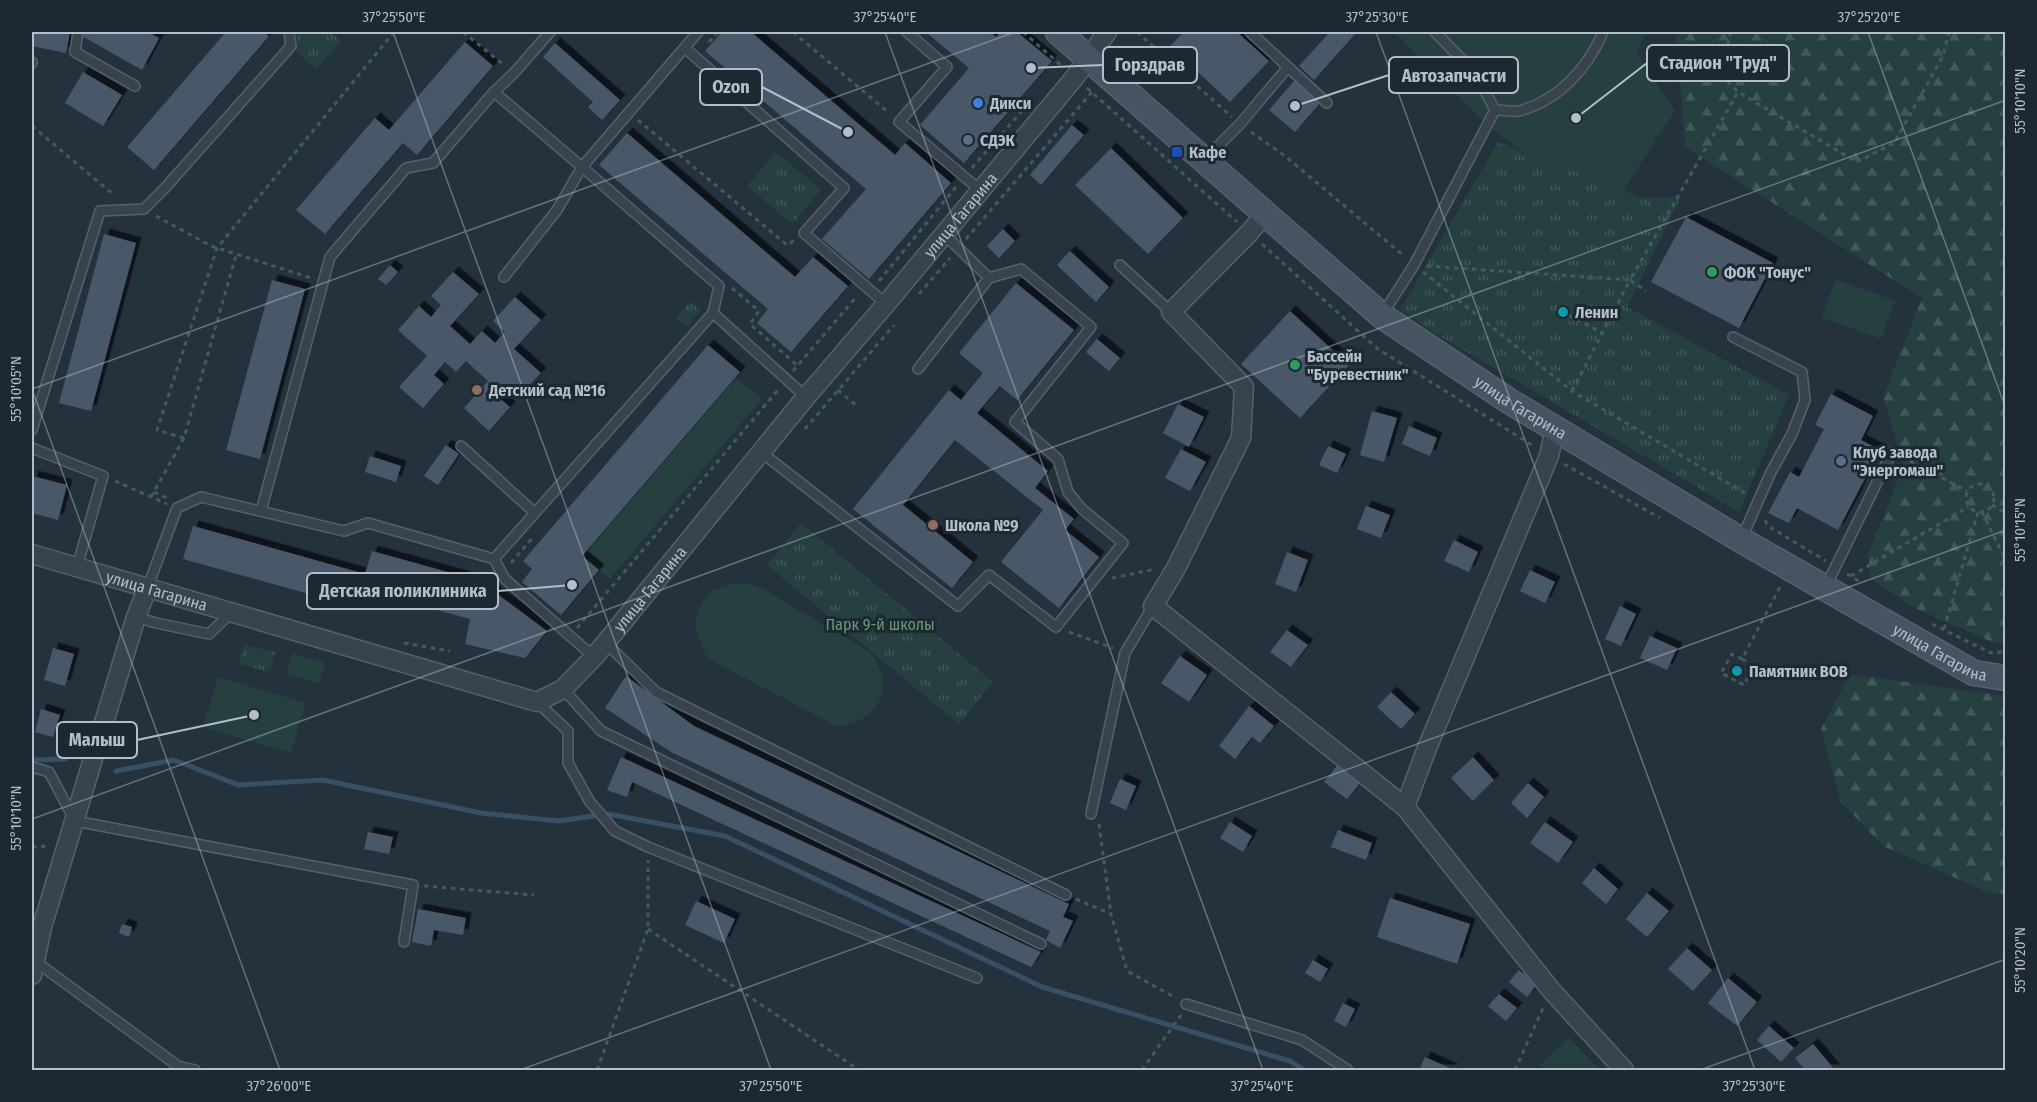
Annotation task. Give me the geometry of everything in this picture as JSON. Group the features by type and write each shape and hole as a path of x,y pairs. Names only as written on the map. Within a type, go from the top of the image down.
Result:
{"main road":[{"name":"улица Гагарина","path":"1058,32 1081,67 1205,159 1382,316 1509,401 1741,540 1830,578 1974,673 2006,678"}],"street":[{"path":"1081,67 1107,32"},
{"name":"улица Гагарина","path":"32,554 537,702 563,689 606,643 806,397 886,304 1081,67"},
{"path":"1266,213 1250,233 1171,312 1244,387 1240,438 1175,570 1153,606 1405,807 1551,990 1624,1071"},
{"path":"1405,807 1427,748 1549,456 1555,428"},
{"path":"33,968 37,931 75,820 136,617 147,589"}],"lane":[{"path":"78,32 75,52 135,86"},
{"path":"32,430 100,211 144,209 291,46 289,32"},
{"path":"261,510 330,257 406,168 433,163 550,32"},
{"path":"504,277 557,210 582,167 698,32"},
{"path":"907,32 947,67 899,122 980,190"},
{"path":"1250,32 1327,103"},
{"path":"1435,32 1475,73 1495,110"},
{"path":"1495,110 1517,111 1550,99 1581,70 1603,32"},
{"path":"685,48 844,188 804,233 886,304"},
{"path":"1205,159 1288,68"},
{"path":"494,92 720,286 713,313 494,559"},
{"path":"1382,316 1414,265 1495,110"},
{"path":"944,234 990,278"},
{"path":"1120,265 1171,312"},
{"path":"761,452 958,606 989,575 1056,627 1123,543 1082,509 1068,492 1058,459 1014,422 1090,327 1021,269 990,278 918,369"},
{"path":"713,313 806,397"},
{"path":"1733,337 1802,372 1805,400 1792,434 1741,540"},
{"path":"461,446 536,513"},
{"path":"32,448 103,476 77,567"},
{"path":"1830,578 1893,452"},
{"path":"147,589 177,508 201,497 344,531 368,523 494,559 505,579 594,657"},
{"path":"1091,814 1125,652 1153,606"},
{"path":"136,617 209,634 231,613"},
{"path":"606,643 656,692 1066,895"},
{"path":"563,689 601,731 1041,944"},
{"path":"537,702 568,731 568,763 590,802 615,831 648,847 977,978"},
{"path":"32,766 49,772 75,820 413,885 404,942"},
{"path":"33,968 178,1066 195,1071"},
{"path":"1186,1004 1302,1040 1348,1071"}],"path":[{"path":"184,438 157,430 217,248 394,32"},
{"path":"464,32 514,73"},
{"path":"793,32 899,122"},
{"path":"1023,32 1081,67 1092,93 1250,233"},
{"path":"1137,32 1239,124 1285,156 1414,265 1572,391 1752,497 1768,526 1830,578 1851,576 1968,507"},
{"path":"1731,32 1720,75 1738,92 1857,162 1894,143 1943,56 1949,32"},
{"path":"1572,391 1630,280 1738,92"},
{"path":"913,301 1092,93"},
{"path":"629,112 787,245 804,233"},
{"path":"32,126 130,209"},
{"path":"144,209 217,248 324,283"},
{"path":"103,476 151,497 184,438 236,255"},
{"path":"1414,265 1630,280 1646,291"},
{"path":"724,281 759,311 750,324 798,366"},
{"path":"570,636 865,286"},
{"path":"1569,315 1602,333"},
{"path":"803,431 898,319"},
{"path":"843,395 859,408"},
{"path":"1893,452 1967,491"},
{"path":"1982,483 1989,486 1995,499 1992,506 1980,512 1968,507 1965,501 1967,491 1975,484 1982,483"},
{"path":"1992,506 2006,513"},
{"path":"1980,512 2006,561"},
{"path":"1944,629 1980,512"},
{"path":"1093,582 1161,568 1175,570"},
{"path":"1851,576 1870,588"},
{"path":"1742,659 1781,585"},
{"path":"1927,621 1991,652 2006,652"},
{"path":"1056,627 1125,652"},
{"path":"1732,654 1742,659 1754,666 1744,685 1721,674 1732,654"},
{"path":"1091,814 1098,819 1111,914 1127,971 1186,1004"},
{"path":"597,1071 648,929 648,847"},
{"path":"413,885 534,895"},
{"path":"1066,895 1111,914"},
{"path":"648,929 859,1071"},
{"path":"1515,1071 1551,990"},
{"path":"1142,1071 1177,1023"}],"green space":[{"path":"296,32 331,32 341,41 316,69 297,52"},
{"path":"1393,32 1647,32 1636,52 1675,111 1608,214 1487,125"},
{"path":"1676,32 2005,32 2005,643 1994,643 1913,607 1870,578 1868,554 1904,465 1883,397 1922,298 1685,147"},
{"path":"1498,142 1643,198 1681,197 1627,307 1789,395 1739,512 1438,335 1400,310"},
{"path":"776,152 821,190 792,224 747,186"},
{"path":"1836,279 1895,301 1881,339 1821,317"},
{"path":"690,301 701,310 687,326 676,318"},
{"path":"735,377 762,399 610,579 582,556"},
{"name":"Парк 9-й школы","path":"801,523 993,682 959,724 767,565"},
{"path":"749,583 765,590 868,651 882,676 883,689 880,700 873,710 864,718 851,724 836,726 707,658 696,632 696,617 701,603 712,591 732,584"},
{"path":"244,645 275,652 270,672 239,664"},
{"path":"292,653 325,663 319,684 286,674"},
{"path":"1850,674 2005,696 2005,894 1987,892 1883,846 1841,802 1821,729"},
{"path":"218,677 306,703 291,753 203,727"},
{"path":"1569,1038 1599,1070 1546,1070 1540,1065"}],"building":[{"path":"32,32 70,32 66,53 32,46"},
{"path":"85,32 147,32 159,38 142,70 82,36"},
{"path":"226,32 263,32 269,36 154,170 127,147"},
{"path":"722,32 751,32 895,155 905,143 951,183 869,279 822,239 866,189 705,51"},
{"name":"Дикси","path":"926,32 990,32 996,37 1001,32 1017,32 1052,61 964,163 920,125 969,68"},
{"path":"1184,32 1237,32 1269,61 1230,102 1170,46"},
{"path":"1330,32 1357,32 1314,80 1299,66"},
{"path":"465,42 493,66 417,155 403,143 325,234 296,210 375,118 389,130"},
{"path":"555,43 620,100 602,120 588,107 593,102 543,57"},
{"path":"83,72 122,95 103,126 65,103"},
{"path":"1295,80 1321,102 1295,132 1269,110"},
{"path":"1072,125 1084,135 1041,185 1030,175"},
{"path":"627,133 795,277 813,257 848,286 791,352 757,323 768,309 599,165"},
{"path":"1111,148 1183,218 1148,254 1075,185"},
{"name":"ФОК \"Тонус\"","path":"1686,217 1773,263 1739,328 1651,282"},
{"path":"1003,229 1015,241 999,258 987,246"},
{"path":"104,234 136,243 91,411 59,403"},
{"path":"1070,251 1109,287 1096,302 1057,265"},
{"path":"390,265 398,272 386,285 378,279"},
{"path":"453,272 479,294 450,326 470,344 482,331 495,343 505,332 493,321 515,297 541,320 514,349 541,373 520,395 509,385 498,397 510,407 489,431 464,408 488,381 466,361 456,372 445,362 434,375 444,384 423,408 399,387 427,356 398,330 419,306 431,317 441,305 431,296"},
{"path":"272,280 305,289 260,459 226,450"},
{"path":"1016,283 1074,330 1017,400 1000,386 977,413 1048,471 1035,488 1074,519 1065,530 1099,557 1059,608 1001,562 1043,510 955,440 903,505 973,562 952,588 853,509 949,390 961,400 983,373 959,353"},
{"name":"Бассейн \"Буревестник\"","path":"1290,311 1349,365 1300,418 1241,364"},
{"path":"1097,339 1120,358 1109,371 1086,352"},
{"path":"708,345 740,372 582,556 599,570 561,615 522,582 532,569 523,561"},
{"name":"Клуб завода \"Энергомаш\"","path":"1831,394 1873,416 1861,440 1880,450 1838,530 1797,508 1789,523 1768,513 1790,472 1799,477 1824,429 1815,425"},
{"path":"1178,404 1204,417 1189,447 1163,433"},
{"path":"1372,411 1397,418 1384,462 1360,455"},
{"path":"1409,426 1437,438 1430,456 1402,444"},
{"path":"446,445 459,454 438,485 424,476"},
{"path":"1328,446 1346,454 1337,473 1319,465"},
{"path":"1181,449 1206,462 1190,491 1165,478"},
{"path":"370,456 401,466 396,482 365,472"},
{"path":"32,476 67,485 58,520 32,513"},
{"path":"1366,506 1390,515 1381,538 1357,529"},
{"path":"193,526 365,574 372,551 480,581 547,631 525,658 465,644 470,619 361,589 356,607 183,559"},
{"path":"1454,540 1478,552 1469,572 1444,561"},
{"path":"1287,552 1308,560 1296,592 1275,584"},
{"path":"1530,570 1555,582 1545,603 1520,591"},
{"path":"1620,606 1636,614 1621,646 1605,639"},
{"path":"1287,630 1308,645 1291,667 1270,652"},
{"path":"1650,636 1677,648 1667,670 1640,658"},
{"path":"53,648 74,654 65,686 44,680"},
{"path":"1180,656 1207,675 1189,702 1161,683"},
{"path":"626,676 694,726 1069,904 1063,917 1073,921 1060,948 1046,940 1050,931 671,752 605,708"},
{"path":"1391,692 1415,714 1401,729 1377,707"},
{"path":"1249,706 1274,726 1260,743 1252,737 1235,759 1219,746"},
{"path":"41,709 60,715 53,737 35,732"},
{"path":"621,757 1041,952 1031,967 632,782 627,797 607,790"},
{"path":"1473,757 1494,780 1473,801 1451,778"},
{"path":"1337,766 1360,783 1347,799 1324,782"},
{"path":"1120,779 1136,786 1126,810 1110,803"},
{"path":"1528,783 1544,797 1527,818 1511,803"},
{"path":"1230,822 1252,836 1243,852 1220,838"},
{"path":"1545,822 1573,842 1558,863 1530,843"},
{"path":"1338,830 1372,843 1366,860 1331,847"},
{"path":"368,832 393,837 389,854 364,849"},
{"path":"1594,868 1618,889 1606,904 1582,883"},
{"path":"1647,893 1669,911 1647,937 1626,919"},
{"path":"1390,898 1470,924 1457,964 1377,937"},
{"path":"696,901 735,919 724,943 685,925"},
{"path":"418,909 466,918 463,935 434,930 431,946 412,942"},
{"path":"122,924 132,927 129,937 119,933"},
{"path":"1687,948 1712,970 1693,991 1668,969"},
{"path":"1313,960 1328,969 1320,982 1305,973"},
{"path":"1519,970 1537,984 1527,997 1509,982"},
{"path":"1728,978 1757,1002 1737,1026 1708,1003"},
{"path":"1499,994 1517,1008 1506,1021 1488,1006"},
{"path":"1343,1003 1355,1009 1346,1027 1334,1021"},
{"path":"1769,1026 1794,1048 1781,1062 1757,1040"},
{"path":"1813,1044 1835,1070 1805,1070 1795,1058"},
{"path":"1425,1057 1454,1070 1419,1070"}],"waterway":[{"path":"32,760 65,759"},
{"path":"116,771 174,760 238,785 323,780 481,813 558,821 608,814 725,836 1042,987 1290,1061 1304,1070"}],"place":[{"name":"Горздрав","path":"1031,68"},
{"name":"Дикси","path":"978,103"},
{"name":"Автозапчасти","path":"1295,106"},
{"name":"Стадион \"Труд\"","path":"1576,118"},
{"name":"Ozon","path":"848,132"},
{"name":"СДЭК","path":"968,140"},
{"name":"Кафе","path":"1177,152"},
{"name":"ФОК \"Тонус\"","path":"1712,272"},
{"name":"Ленин","path":"1563,312"},
{"name":"Бассейн \"Буревестник\"","path":"1295,365"},
{"name":"Детский сад №16","path":"477,390"},
{"name":"Клуб завода \"Энергомаш\"","path":"1841,461"},
{"name":"Школа №9","path":"933,525"},
{"name":"Детская поликлиника","path":"572,585"},
{"name":"Памятник ВОВ","path":"1737,671"},
{"name":"Малыш","path":"254,715"}]}
